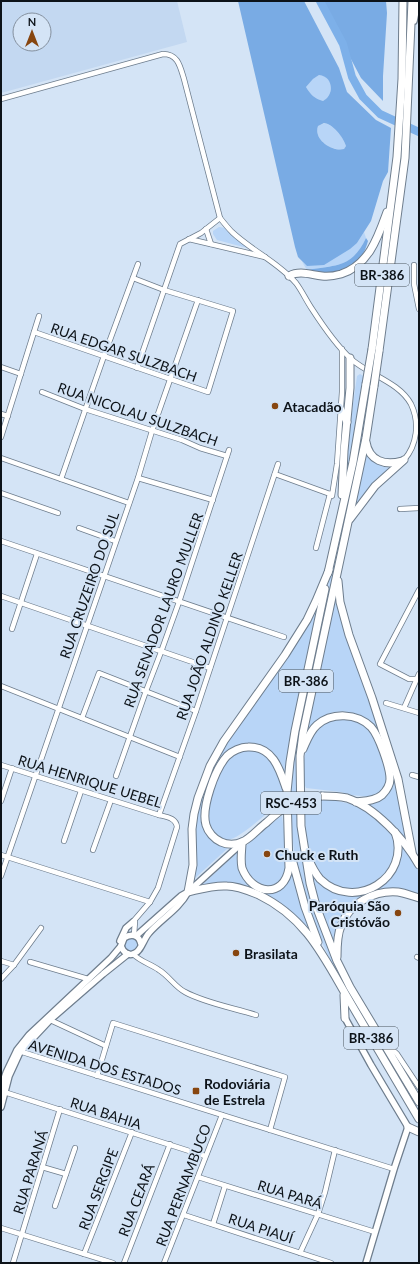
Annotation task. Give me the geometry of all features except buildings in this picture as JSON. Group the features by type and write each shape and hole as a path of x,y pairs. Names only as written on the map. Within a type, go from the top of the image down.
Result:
{"highway":[{"name":"BR-386","path":"403,1 406,79 405,158 375,350 366,384 353,462 295,731 287,792 290,851 305,907 324,957 419,1119"},
{"name":"BR-386","path":"412,1 411,33 375,350 374,386 366,438 307,710 300,756 301,826 310,883 316,906 338,961 350,986 419,1102"},
{"path":"287,273 302,272 329,277 355,267 364,260 376,240 391,200"},
{"path":"341,512 344,451 350,388 350,358"},
{"path":"340,408 347,422"},
{"path":"366,438 367,448 370,454 377,460 389,464 404,460"},
{"path":"348,523 375,486 404,460"},
{"path":"324,957 300,923 268,900 241,888 227,886 215,886 188,892 193,859 192,829 194,814 198,798 214,756 285,655 307,620 329,570"},
{"path":"338,570 340,602 349,635 372,698 398,779 412,852"},
{"path":"300,756 312,731 317,725 326,719 336,716 344,716 358,719 372,728 382,749 390,779 388,786 381,796 368,801 356,802"},
{"path":"287,792 279,768 273,758 262,750 251,747 240,748 228,755 221,763 208,796 205,809 206,825 209,833 220,842 232,844 242,842 241,856 243,869 253,885 264,890 274,888 284,882 289,868 290,851"},
{"name":"RSC-453","path":"242,842 291,803 306,798 338,796 356,802 375,814 395,832 412,852 419,865"},
{"path":"304,849 316,872 326,884 334,889 342,891 354,893 361,892 378,885 391,872 398,851 395,832"},
{"path":"338,961 338,936 341,926 345,918 357,904 373,896 388,892 404,893 419,898"},
{"path":"343,991 346,1002 345,1018"},
{"path":"408,1127 419,1132"}],"main road":[{"path":"411,33 418,1"},
{"path":"135,936 181,896 188,892 242,842"},
{"path":"48,1019 108,970 130,954 139,951 141,944 148,933 183,901 188,892"},
{"path":"115,952 123,932 134,921"},
{"path":"1,1107 2,1090 19,1051 48,1019 121,946 124,938 129,935 135,936 141,944"},
{"path":"121,946 123,950 130,954"},
{"path":"345,1018 408,1127 366,1263"}],"street":[{"path":"1,99 163,54 174,57 179,61 220,218 232,232 287,273 297,284 312,308 350,358 366,370 384,380 407,398 414,412 416,421 415,444 404,460"},
{"path":"137,368 180,244 206,229 220,218"},
{"path":"206,229 211,244"},
{"path":"189,239 266,258"},
{"path":"61,479 138,264"},
{"path":"414,265 414,284 419,307"},
{"path":"133,278 164,290 198,300"},
{"name":"RUA EDGAR SULZBACH","path":"34,332 208,392 233,311 198,300"},
{"name":"RUA CRUZEIRO DO SUL","path":"1,876 198,300"},
{"path":"1,437 39,316"},
{"path":"275,474 332,496 338,464 342,392 342,349"},
{"path":"1,367 21,374"},
{"name":"RUA NICOLAU SULZBACH","path":"42,392 85,409 182,440 200,448 226,456"},
{"path":"1,414 8,416"},
{"name":"RUA SENADOR LAURO MULLER","path":"116,776 179,602 229,450"},
{"path":"1,458 129,503"},
{"name":"RUA JOÃO ALDINO KELLER","path":"159,815 196,711 278,464"},
{"path":"138,478 213,500"},
{"path":"1,493 58,513"},
{"path":"316,548 330,494"},
{"path":"400,509 419,508"},
{"path":"79,528 115,541"},
{"path":"1,541 284,637"},
{"path":"12,629 37,554"},
{"path":"418,677 408,679 380,664 419,590"},
{"path":"1,596 210,668"},
{"path":"82,718 99,674 196,711"},
{"path":"404,708 418,677"},
{"path":"1,686 180,757"},
{"path":"386,703 419,713"},
{"name":"RUA HENRIQUE UEBEL","path":"1,765 173,819 177,828 158,888 150,902"},
{"path":"1,801 12,768"},
{"path":"412,775 419,778"},
{"path":"64,841 82,791"},
{"path":"93,850 111,800"},
{"path":"1,855 150,902 134,921 124,938"},
{"path":"134,921 135,936"},
{"path":"1,979 14,965 41,928"},
{"path":"130,954 160,970 183,992 209,1002 256,1015"},
{"path":"1,961 14,965"},
{"path":"30,962 88,979"},
{"path":"48,1019 106,1046"},
{"path":"97,1076 113,1023 285,1077 270,1130"},
{"path":"384,1043 397,1054 419,1087"},
{"name":"AVENIDA DOS ESTADOS","path":"19,1051 394,1169"},
{"name":"RUA BAHIA","path":"2,1090 205,1156"},
{"name":"RUA PARANÁ","path":"13,1263 60,1110"},
{"name":"RUA PERNAMBUCO","path":"164,1263 222,1115"},
{"name":"RUA SERGIPE","path":"84,1254 132,1132"},
{"name":"RUA CEARÁ","path":"124,1263 170,1144"},
{"path":"55,1206 75,1148"},
{"path":"300,1253 318,1214 331,1172 335,1150"},
{"path":"42,1167 66,1174"},
{"name":"RUA PARÁ","path":"198,1177 375,1232"},
{"path":"212,1224 225,1186"},
{"name":"RUA PIAUÍ","path":"184,1215 331,1263"},
{"path":"1,1228 113,1263"}],"shaded area":[{"path":"1,1 177,1 187,42 1,93"},
{"path":"238,1 304,1 339,68 347,92 376,120 391,128 388,172 383,181 371,221 357,243 324,265 307,266 298,257","holes":["319,75 324,76 330,82 331,86 329,95 323,101 313,96 306,87","324,123 331,125 340,135 346,146 344,149 335,149 325,144 321,140 317,131 318,126"]},
{"path":"320,1 386,1 387,13 383,101 361,78"},
{"path":"319,75 327,78 331,86 331,90 327,98 323,101 313,96 306,87"},
{"path":"325,123 335,129 341,136 346,146 344,149 335,149 330,147 318,136 318,126"},
{"path":"219,227 226,228 247,248 217,240 213,234 213,231"},
{"path":"364,232 366,238 361,248 349,260 335,266 307,270 302,262 307,266 357,243"},
{"path":"366,238 368,241 364,252 353,266 345,270 328,273 307,270 335,266 349,260 361,248"},
{"path":"360,374 365,377 351,461 347,475 348,440 357,376"},
{"path":"369,385 372,386 360,455 298,745 297,796 289,798 292,763"},
{"path":"366,447 376,463 384,467 394,467 366,493 352,511"},
{"path":"335,593 396,774 401,815 408,843 364,804 390,787 385,749 374,725 364,717 352,713 333,712 324,716 314,724 304,738"},
{"path":"321,599 286,778 278,759 267,749 259,748 231,750 202,811 202,825 205,830 218,842 228,848 193,880 196,814 206,784 222,751"},
{"path":"335,719 351,719 361,723 374,737 382,755 387,784 380,794 370,797 306,788 304,782 303,764 307,748 315,733 327,722"},
{"path":"245,750 262,752 267,755 280,778 283,791 282,797 280,802 247,829 234,838 225,840 217,837 209,827 207,812 209,802 220,773 229,759 238,752"},
{"path":"329,799 359,806 387,826 395,839 395,856 389,870 369,886 353,890 342,889 326,881 313,866 309,855 304,802 306,800"},
{"path":"297,805 298,825 321,927 417,1103 414,1106 340,980 315,928 296,868 290,807"},
{"path":"282,816 286,849 286,874 280,883 270,887 254,883 245,868 243,851 246,846 267,826"},
{"path":"401,842 419,872 419,896 395,889 349,909 336,949 318,904 307,860 315,874 348,894 385,880"},
{"path":"240,850 247,882 276,891 292,867 317,944 300,921 231,884 220,882 202,885"},
{"path":"131,937 136,939 138,944 136,949 131,951 126,949 124,944 126,939"}],"waterway":[{"path":"320,1 343,44 352,77 363,97 380,114 419,132"}],"place":[{"name":"Atacadão","path":"275,406"},
{"name":"Chuck e Ruth","path":"267,854"},
{"name":"Paróquia São Cristóvão","path":"398,913"},
{"name":"Brasilata","path":"236,953"},
{"name":"Rodoviária de Estrela","path":"196,1091"}]}
